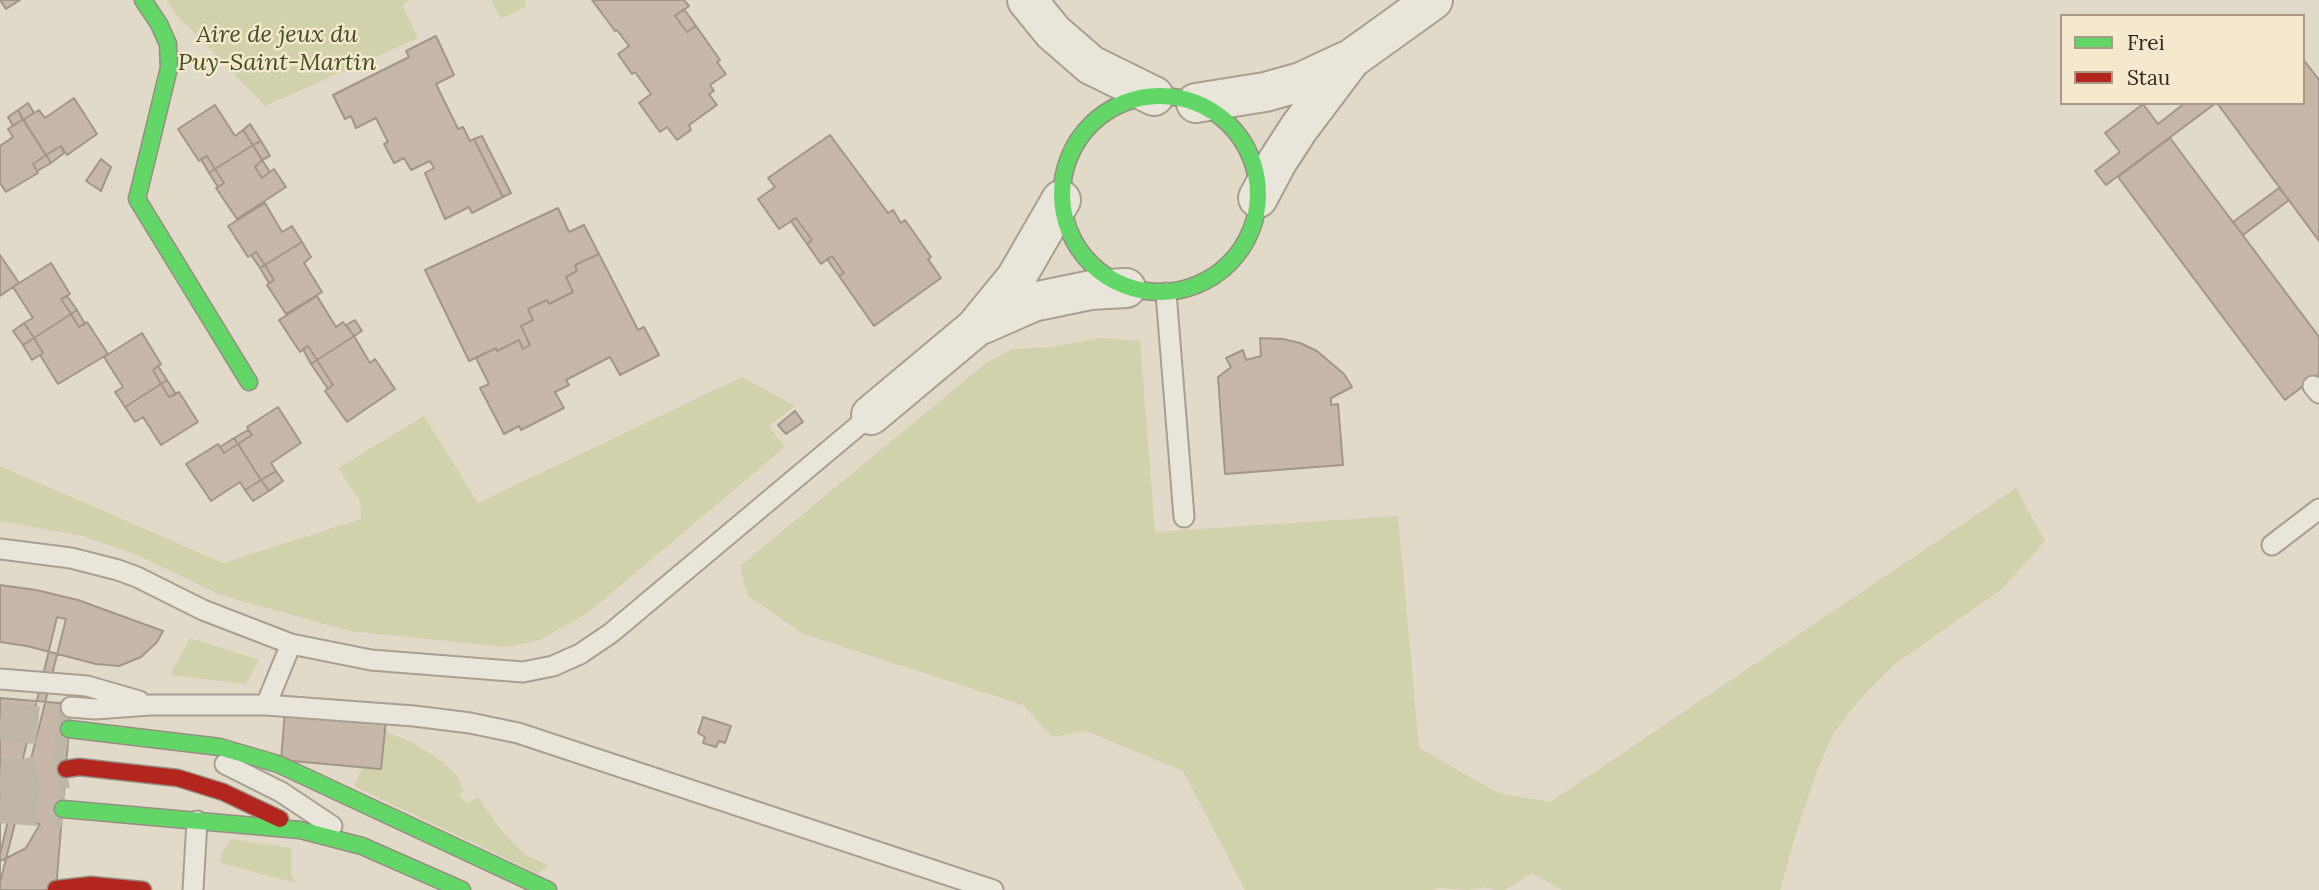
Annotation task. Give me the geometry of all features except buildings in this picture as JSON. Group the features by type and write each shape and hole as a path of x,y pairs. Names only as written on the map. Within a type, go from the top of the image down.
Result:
{"main road":[{"path":"143,0 168,44 169,68 137,199 249,382"},
{"path":"1154,96 1182,98 1196,103 1221,117 1241,138 1254,167 1258,198 1252,230 1236,257 1212,278 1182,291 1166,293 1126,288 1103,275 1083,257 1068,231 1061,200 1065,168 1078,139 1088,127 1112,108 1125,102 1154,96"},
{"path":"69,729 220,747 278,765 548,890"},
{"path":"66,769 79,766 201,784 255,806 300,830"},
{"path":"63,809 300,830 362,846 461,890"},
{"path":"56,889 91,885 143,890"}],"street":[{"path":"1027,0 1053,32 1091,65 1154,96"},
{"path":"1196,103 1265,92 1301,82 1351,59 1433,0"},
{"path":"1258,198 1299,128 1351,59"},
{"path":"872,415 975,328 1016,278 1061,200"},
{"path":"975,328 1034,302 1091,290 1126,288"}],"lane":[{"path":"1166,293 1184,517"},
{"path":"0,550 46,554 118,570 203,610 291,644 371,660 523,673 552,666 580,654 611,633 872,415"},
{"path":"2272,545 2319,509"},
{"path":"266,705 291,644"},
{"path":"0,679 87,686 150,705"},
{"path":"71,707 95,709 150,705 266,705 470,723 518,733 993,890"},
{"path":"140,736 226,764 281,792 362,846"},
{"path":"193,890 197,821"}],"green space":[{"name":"Aire de jeux du Puy-Saint-Martin","path":"166,0 410,0 402,5 418,38 265,106 177,15"},
{"path":"491,0 526,0 525,7 501,19"},
{"path":"1099,338 1140,341 1155,532 1398,516 1419,748 1498,793 1550,802 2016,488 2045,541 2002,589 1895,664 1860,699 1833,734 1817,771 1780,890 1562,890 1532,873 1505,890 1486,887 1468,890 1245,890 1183,771 1086,731 1052,737 1023,705 803,634 747,595 740,566 986,363 1012,349 1053,347"},
{"path":"742,377 795,406 769,426 785,447 589,612 540,640 506,647 349,631 221,595 137,555 83,536 0,521 0,466 223,563 361,519 360,501 338,468 424,416 478,503"},
{"path":"190,638 259,660 246,684 170,675"},
{"path":"384,731 414,743 444,763 458,777 464,790 459,794 467,804 478,797 515,845 529,857 548,865 538,874 354,786 362,768 381,769"},
{"path":"231,839 291,848 291,874 296,883 221,863 221,853"}],"tunnel":[{"path":"0,721 69,729"},
{"path":"0,776 23,778 66,769"},
{"path":"0,804 63,809"}],"traffic: fast":[{"path":"143,0 168,44 169,68 137,199 249,382"},
{"path":"1160,96 1179,97 1198,103 1230,124 1251,156 1257,175 1258,194 1257,213 1251,232 1230,264 1198,285 1179,291 1160,292 1141,291 1122,285 1090,264 1069,232 1063,213 1062,194 1063,175 1069,156 1090,124 1122,103 1141,97 1160,96"},
{"path":"69,729 220,747 278,764 548,890"},
{"path":"63,809 300,830 362,846 462,890"}],"traffic: jam":[{"path":"66,769 79,767 178,778 223,792 280,819"},
{"path":"56,889 91,885 143,890"}]}
